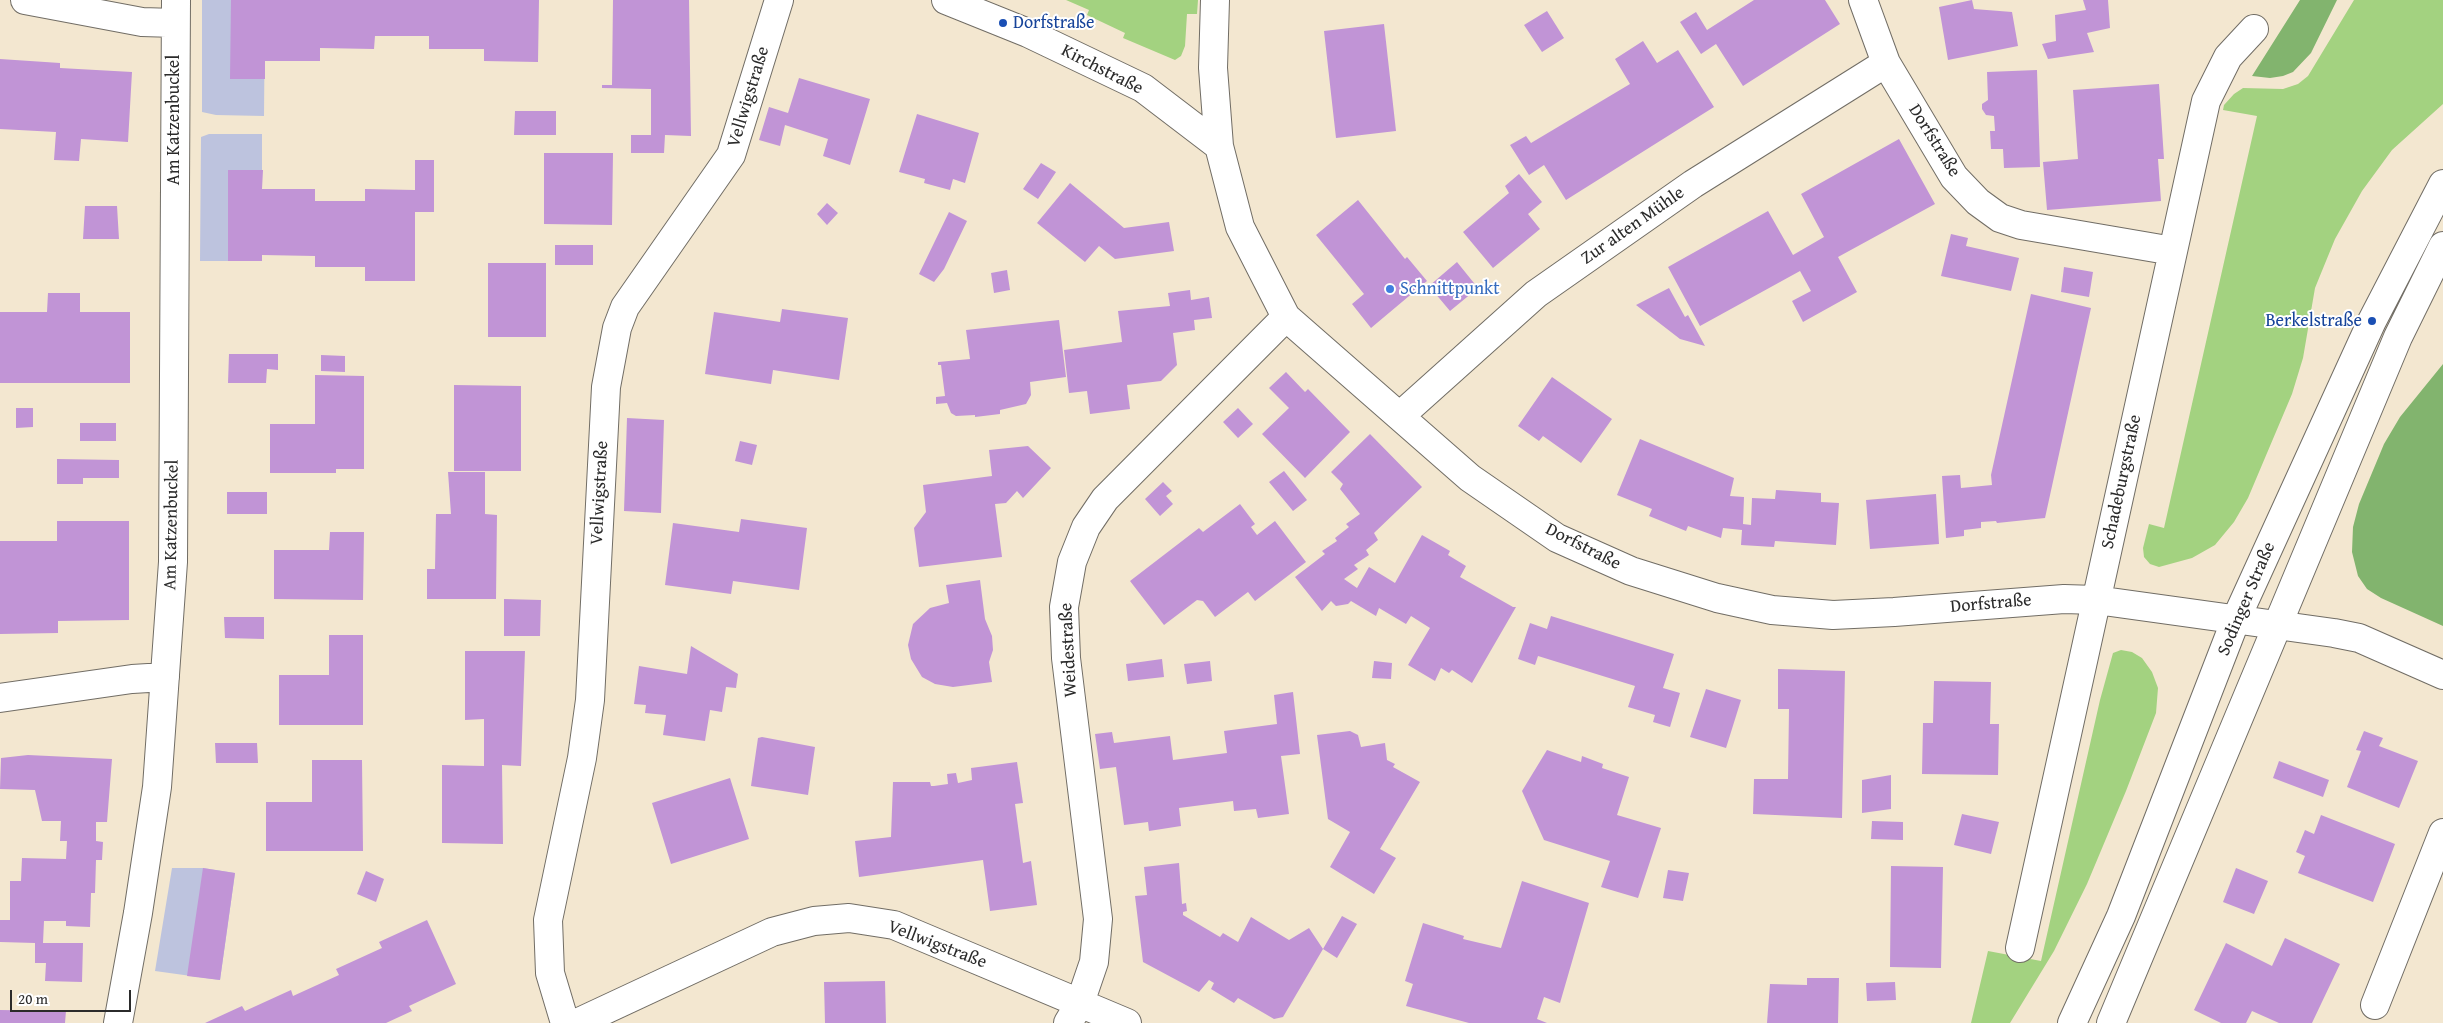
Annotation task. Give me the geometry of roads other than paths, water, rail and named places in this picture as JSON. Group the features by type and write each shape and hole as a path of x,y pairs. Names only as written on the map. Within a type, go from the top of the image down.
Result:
{"street":[{"name":"Am Katzenbuckel","path":"25,0 142,22 175,12 173,562 157,788 138,913 118,1023"},
{"name":"Vellwigstraße","path":"564,1023 550,973 548,920 582,758 590,700 606,387 617,328 625,307 731,154 779,0"},
{"name":"Kirchstraße","path":"946,0 1028,33 1143,88 1219,146"},
{"name":"Dorfstraße","path":"1215,0 1213,68 1219,146 1240,227 1286,317 1470,478 1557,538 1631,571 1717,598 1772,610 1833,615 2064,599 2096,600 2278,624"},
{"name":"Dorfstraße","path":"1863,0 1886,63 1954,177 1978,202 2000,218 2021,225 2173,252"},
{"name":"Schadeburgstraße","path":"2020,948 2206,101 2228,57 2254,29"},
{"name":"Zur alten Mühle","path":"1401,416 1536,294 1693,184 1886,63"},
{"name":"Sodinger Straße","path":"2072,1023 2121,916 2236,619 2372,321 2443,184"},
{"path":"2111,1023 2398,337 2443,246"},
{"name":"Weidestraße","path":"1074,1013 1094,962 1098,919 1066,658 1064,607 1072,562 1086,527 1105,499 1286,317"},
{"path":"2278,624 2359,638 2443,674"},
{"path":"0,698 132,678 165,677"},
{"path":"2375,1005 2443,834"},
{"name":"Vellwigstraße","path":"577,1023 772,932 814,922 849,918 894,925 1074,1013 1127,1023"}],"place":[{"name":"Dorfstraße","path":"1003,23"},
{"name":"Schnittpunkt","path":"1390,289"},
{"name":"Berkelstraße","path":"2372,321"}]}
